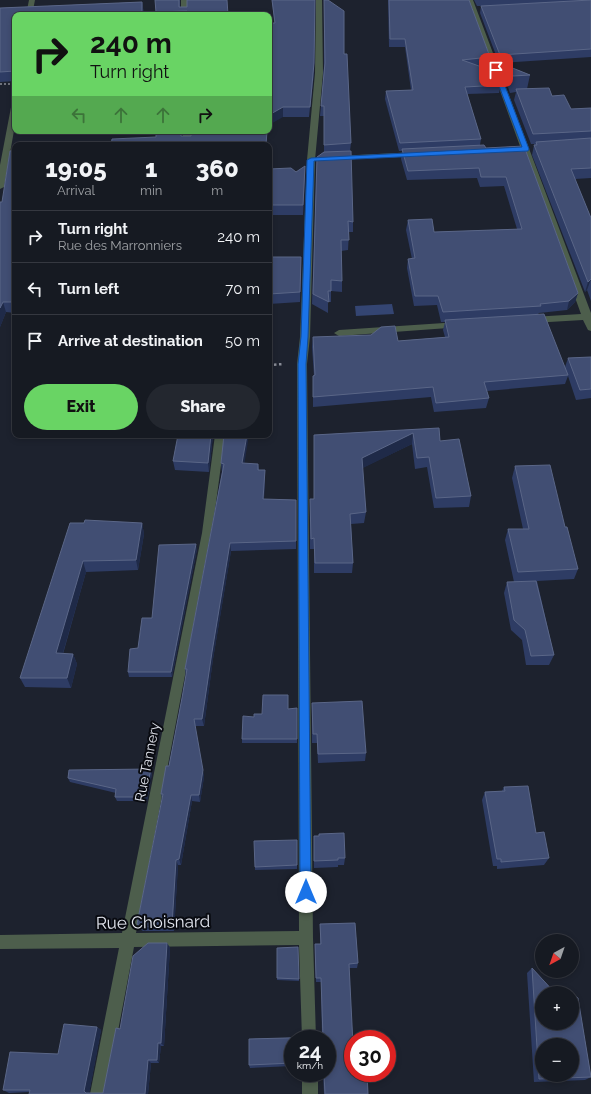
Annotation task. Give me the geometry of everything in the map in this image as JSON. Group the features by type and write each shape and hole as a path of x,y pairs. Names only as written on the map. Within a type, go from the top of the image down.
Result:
{"street":[{"path":"30,12 32,0"},
{"path":"184,0 184,12"},
{"path":"309,1030 306,938 302,364 318,159 319,0"},
{"path":"470,0 477,10 525,149 589,317 591,328"},
{"path":"0,186 12,120"},
{"path":"318,159 425,154"},
{"path":"523,321 589,317"},
{"path":"339,332 467,324"},
{"name":"Rue Tannery","path":"98,1094 207,533 220,438"},
{"name":"Rue Choisnard","path":"0,942 306,938"},
{"path":"310,1082 310,1094"}],"path":[{"path":"0,84 12,84"}],"water":[{"path":"392,304 394,314 356,316 355,306"}],"building":[{"path":"155,0 179,0 179,7 187,7 187,0 227,0 228,12 156,12"},
{"path":"272,0 315,0 314,63 310,107 283,107 272,113 272,23 275,23"},
{"path":"324,0 328,0 344,11 344,54 347,54 351,143 324,145 324,106 321,106 325,63"},
{"path":"389,0 469,0 490,57 462,60 496,72 501,85 465,87 481,139 400,143 386,91 413,90 405,39 390,39"},
{"path":"591,0 591,49 500,55 481,6"},
{"path":"142,2 142,12 12,12 12,71 0,72 0,8"},
{"path":"510,67 530,75 513,76"},
{"path":"549,88 552,96 564,95 571,109 591,108 591,131 533,134 516,89"},
{"path":"156,134 181,134 181,136 191,136 191,134 267,134 266,142 112,142 112,139 156,137"},
{"path":"591,138 591,168 571,169 591,218 591,279 588,282 534,145 537,145 536,142"},
{"path":"484,145 486,148 524,146 578,293 569,301 540,304 541,306 443,312 438,296 415,296 408,259 415,258 408,220 432,219 434,232 522,229 506,177 481,177 479,168 408,171 402,149"},
{"path":"10,151 12,151 12,302 3,302 0,308 0,202 2,202"},
{"path":"351,151 353,222 348,221 349,240 341,240 342,281 331,280 331,291 328,291 329,302 313,294 317,157 324,152"},
{"path":"305,166 303,205 272,205 272,169 291,168 296,172"},
{"path":"272,257 301,257 300,292 272,294"},
{"path":"544,314 568,375 484,382 489,398 436,403 433,387 313,397 313,376 315,375 313,337 371,335 381,327 395,326 398,341 449,337 445,320"},
{"path":"591,357 591,389 580,390 568,358"},
{"path":"439,428 440,441 459,439 471,496 436,498 429,457 417,458 413,433 362,458 366,512 350,514 353,563 315,563 314,538 311,539 310,499 314,499 314,435"},
{"path":"177,438 211,438 208,463 173,461"},
{"path":"224,438 246,438 242,463 258,464 258,470 265,470 263,499 296,500 296,541 230,543 202,719 194,719 203,770 199,795 191,795 179,859 176,860 172,926 141,927 137,924 163,794 161,794 166,766 169,766 182,698 187,669 185,669 224,464 221,463"},
{"path":"550,465 565,527 567,527 578,569 518,572 508,529 529,529 515,466"},
{"path":"85,520 142,523 136,560 83,561 56,653 73,654 67,678 20,678 70,523 84,523"},
{"path":"196,544 171,672 128,672 130,649 138,648 142,618 152,618 159,545"},
{"path":"536,581 554,655 531,656 525,630 514,620 507,582"},
{"path":"263,695 288,695 288,709 297,708 297,739 242,739 243,716 254,717 254,714 262,714"},
{"path":"362,701 366,753 318,754 317,734 313,734 312,703"},
{"path":"151,769 145,797 115,797 116,789 68,778 69,770"},
{"path":"528,786 536,833 544,832 549,858 501,862 501,859 497,859 485,792 505,791 504,787"},
{"path":"344,833 345,858 338,858 338,860 314,861 314,836 319,836 319,834"},
{"path":"297,840 297,865 255,867 254,841"},
{"path":"355,923 358,963 349,964 352,1030 344,1030 344,1082 367,1082 368,1094 325,1094 324,1082 336,1082 336,1030 323,1030 321,978 316,978 315,944 321,944 320,924"},
{"path":"148,943 167,943 161,1043 158,1043 157,1060 148,1060 145,1094 29,1094 30,1090 3,1090 10,1052 58,1054 64,1024 97,1027 84,1091 86,1093 103,1093 116,1028 120,1029 133,956"},
{"path":"298,947 299,979 277,978 277,948"},
{"path":"532,968 535,971 535,978 541,978 549,986 535,986 535,1016"},
{"path":"579,1004 591,1077 579,1077 579,1038 536,1038 536,1030 579,1030"},
{"path":"284,1038 284,1063 249,1065 249,1039"}],"route":[{"path":"306,892 302,364 305,337 311,160 526,149 496,70"}]}
